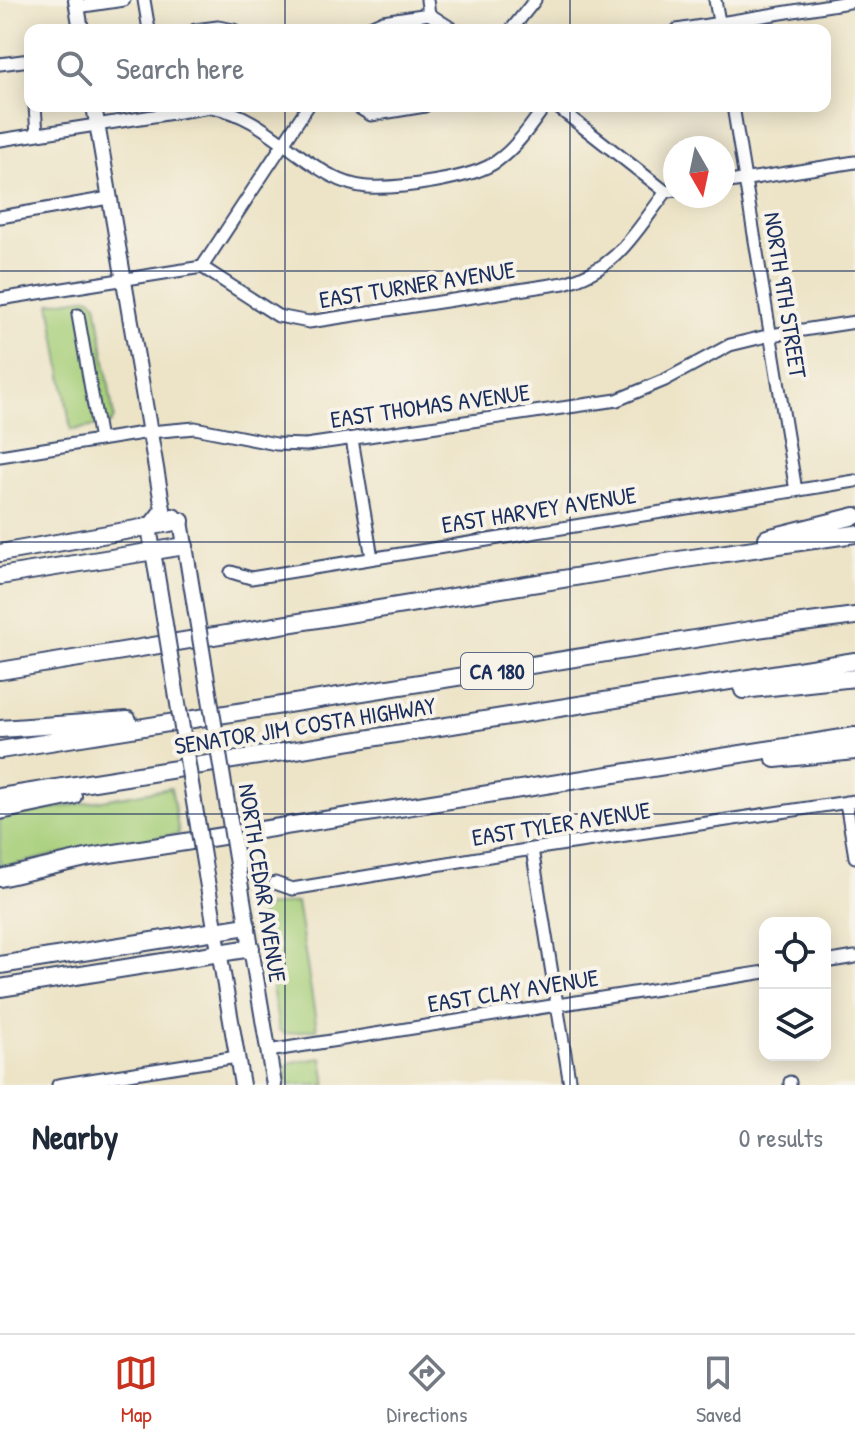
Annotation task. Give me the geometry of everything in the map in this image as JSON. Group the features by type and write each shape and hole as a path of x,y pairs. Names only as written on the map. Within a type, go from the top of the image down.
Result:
{"highway":[{"path":"685,559 855,516"},
{"path":"0,553 181,521"},
{"path":"0,671 855,534"},
{"path":"0,576 185,546"},
{"path":"757,629 855,610"},
{"name":"SENATOR JIM COSTA HIGHWAY","path":"0,750 855,616"},
{"name":"SENATOR JIM COSTA HIGHWAY","path":"0,797 855,661"},
{"path":"555,710 855,678"},
{"path":"0,729 238,712"},
{"path":"0,878 90,857 855,736"},
{"path":"566,782 855,751"},
{"path":"0,811 242,759"},
{"path":"0,965 247,926"},
{"path":"0,988 251,948"}],"main road":[{"path":"77,4 80,24"},
{"path":"95,112 163,509 181,521"},
{"path":"163,509 149,527 242,1085"},
{"name":"NORTH CEDAR AVENUE","path":"181,521 274,1085"}],"street":[{"path":"77,4 124,0"},
{"path":"144,0 148,24"},
{"path":"427,0 429,14"},
{"path":"516,24 535,0"},
{"path":"715,0 720,24"},
{"path":"731,24 855,1"},
{"path":"376,24 429,14 445,24"},
{"path":"0,64 24,61"},
{"path":"35,112 37,134"},
{"path":"0,140 177,112"},
{"path":"228,112 239,115 330,176 364,187 382,188 465,176 482,170 511,149 540,112"},
{"path":"0,299 202,267 304,112"},
{"path":"366,112 371,115 389,112"},
{"path":"564,112 663,186"},
{"name":"NORTH 9TH STREET","path":"734,112 796,491"},
{"path":"735,181 855,162"},
{"path":"0,217 109,198"},
{"name":"EAST TURNER AVENUE","path":"202,267 278,316 309,322 587,277 617,255 663,199"},
{"path":"78,315 100,440"},
{"name":"EAST THOMAS AVENUE","path":"0,456 149,432 195,428 276,444 306,445 617,400 665,380 730,345 771,335 855,322"},
{"path":"352,439 372,558"},
{"name":"EAST HARVEY AVENUE","path":"231,572 251,578 855,481"},
{"path":"851,802 855,857"},
{"name":"EAST TYLER AVENUE","path":"275,883 292,889 532,849 851,802"},
{"path":"532,849 570,1085"},
{"path":"831,961 855,957"},
{"name":"EAST CLAY AVENUE","path":"268,1051 759,973"},
{"path":"58,1085 237,1057"}],"green space":[{"path":"89,297 96,302 114,418 110,424 71,430 50,303"},
{"path":"171,788 179,834 77,850 0,868 0,818"},
{"path":"297,902 317,1029 285,1034 279,1030 259,908"},
{"path":"322,1058 326,1085 288,1085 285,1069 290,1063"}]}
